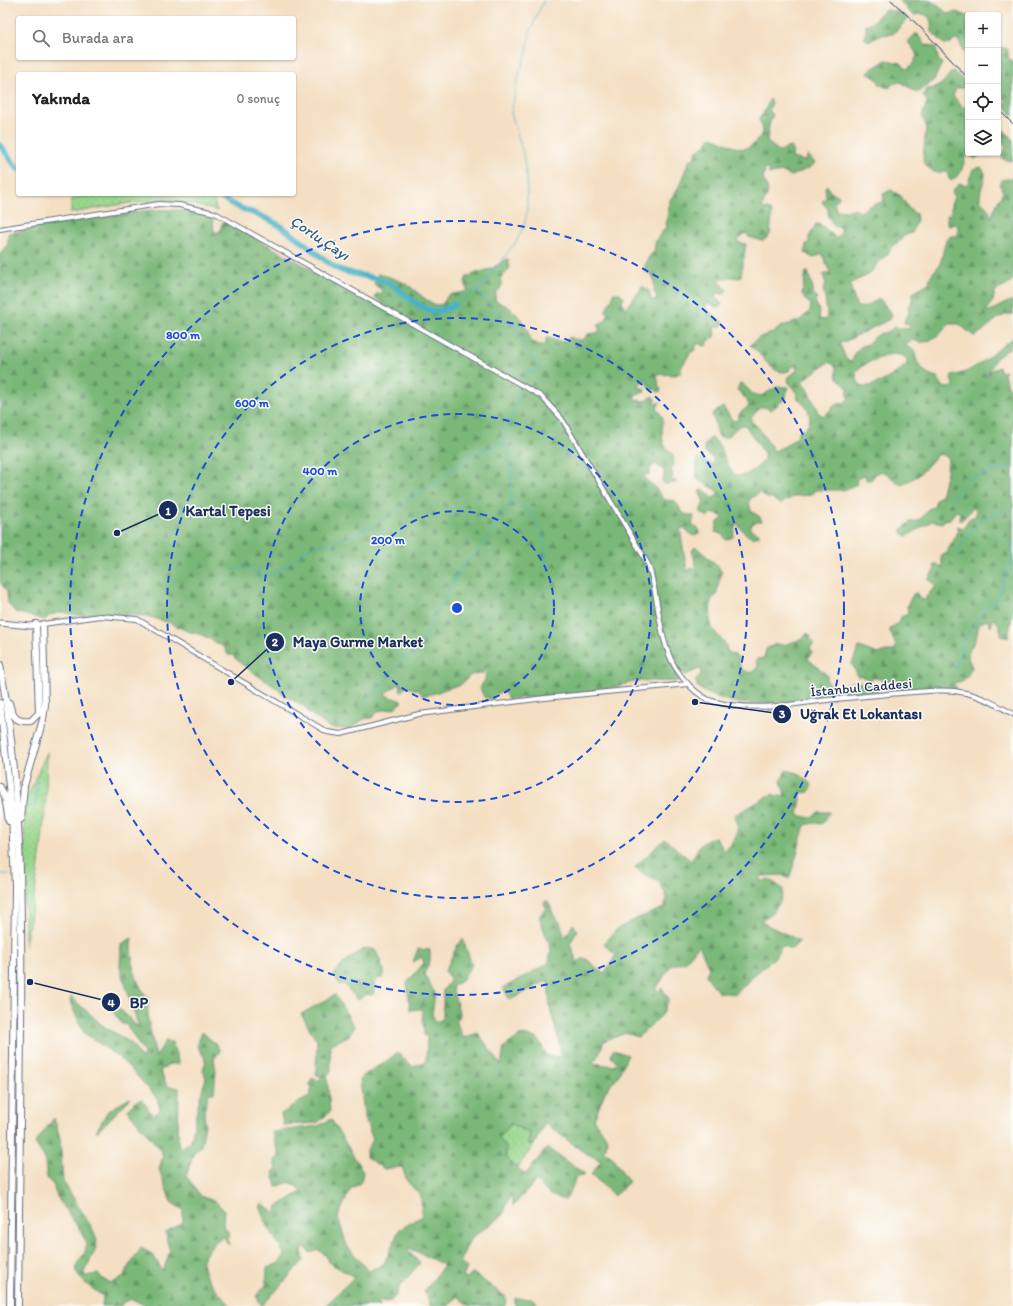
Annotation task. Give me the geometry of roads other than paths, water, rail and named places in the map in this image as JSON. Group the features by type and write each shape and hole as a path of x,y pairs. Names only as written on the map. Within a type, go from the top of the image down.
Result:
{"highway":[{"path":"3,682 10,709 15,718 25,722 31,721 36,717 39,712 39,707 36,624"},
{"path":"16,838 24,786 43,719 45,705 43,624"},
{"path":"0,665 12,752 22,924 18,1306"},
{"path":"0,704 16,838 10,1306"},
{"path":"0,787 5,797 16,838"}],"main road":[{"path":"0,622 43,624"}],"street":[{"name":"İstanbul Caddesi","path":"0,229 159,204 179,205 215,213 541,396 562,419 648,564 653,578 664,636 674,666 688,684 711,700 734,705 765,708 872,696 960,691 974,695 1013,714"},
{"path":"43,624 100,616 120,616 137,620 258,692 277,701 327,732 342,734 419,714 545,698 688,684"}],"waterway":[{"path":"454,305 481,287 516,242 524,226 527,211 527,181 523,153 511,113 519,74 527,53 530,32 544,0"},
{"name":"Çorlu Çayı","path":"0,145 16,166"},
{"name":"Çorlu Çayı","path":"220,196 238,207 282,227 338,269 382,280 398,289 424,309 435,311 454,305"},
{"path":"476,290 516,330 527,351 540,364 536,373 528,371 524,379"},
{"path":"233,570 245,568 262,576 274,574 313,546 331,544 369,528 418,494 432,487 468,456 504,442 520,388"},
{"path":"365,705 403,659 415,655 460,569 481,547 511,504 511,469 508,450 504,442"},
{"path":"948,502 971,479 997,470 1013,467"},
{"path":"512,504 531,513 537,521 544,540 546,571"},
{"path":"957,552 980,524 994,515 1013,510"},
{"path":"955,669 966,636 985,609 997,600 1012,557 1013,542"},
{"path":"25,807 35,807 37,780"},
{"path":"0,874 9,874"}],"railway":[{"path":"891,0 921,28 965,75"},
{"path":"1001,112 1013,124"}],"place":[{"name":"Kartal Tepesi","path":"117,533"},
{"name":"Maya Gurme Market","path":"231,682"},
{"name":"Uğrak Et Lokantası","path":"695,702"},
{"name":"BP","path":"30,982"}]}
